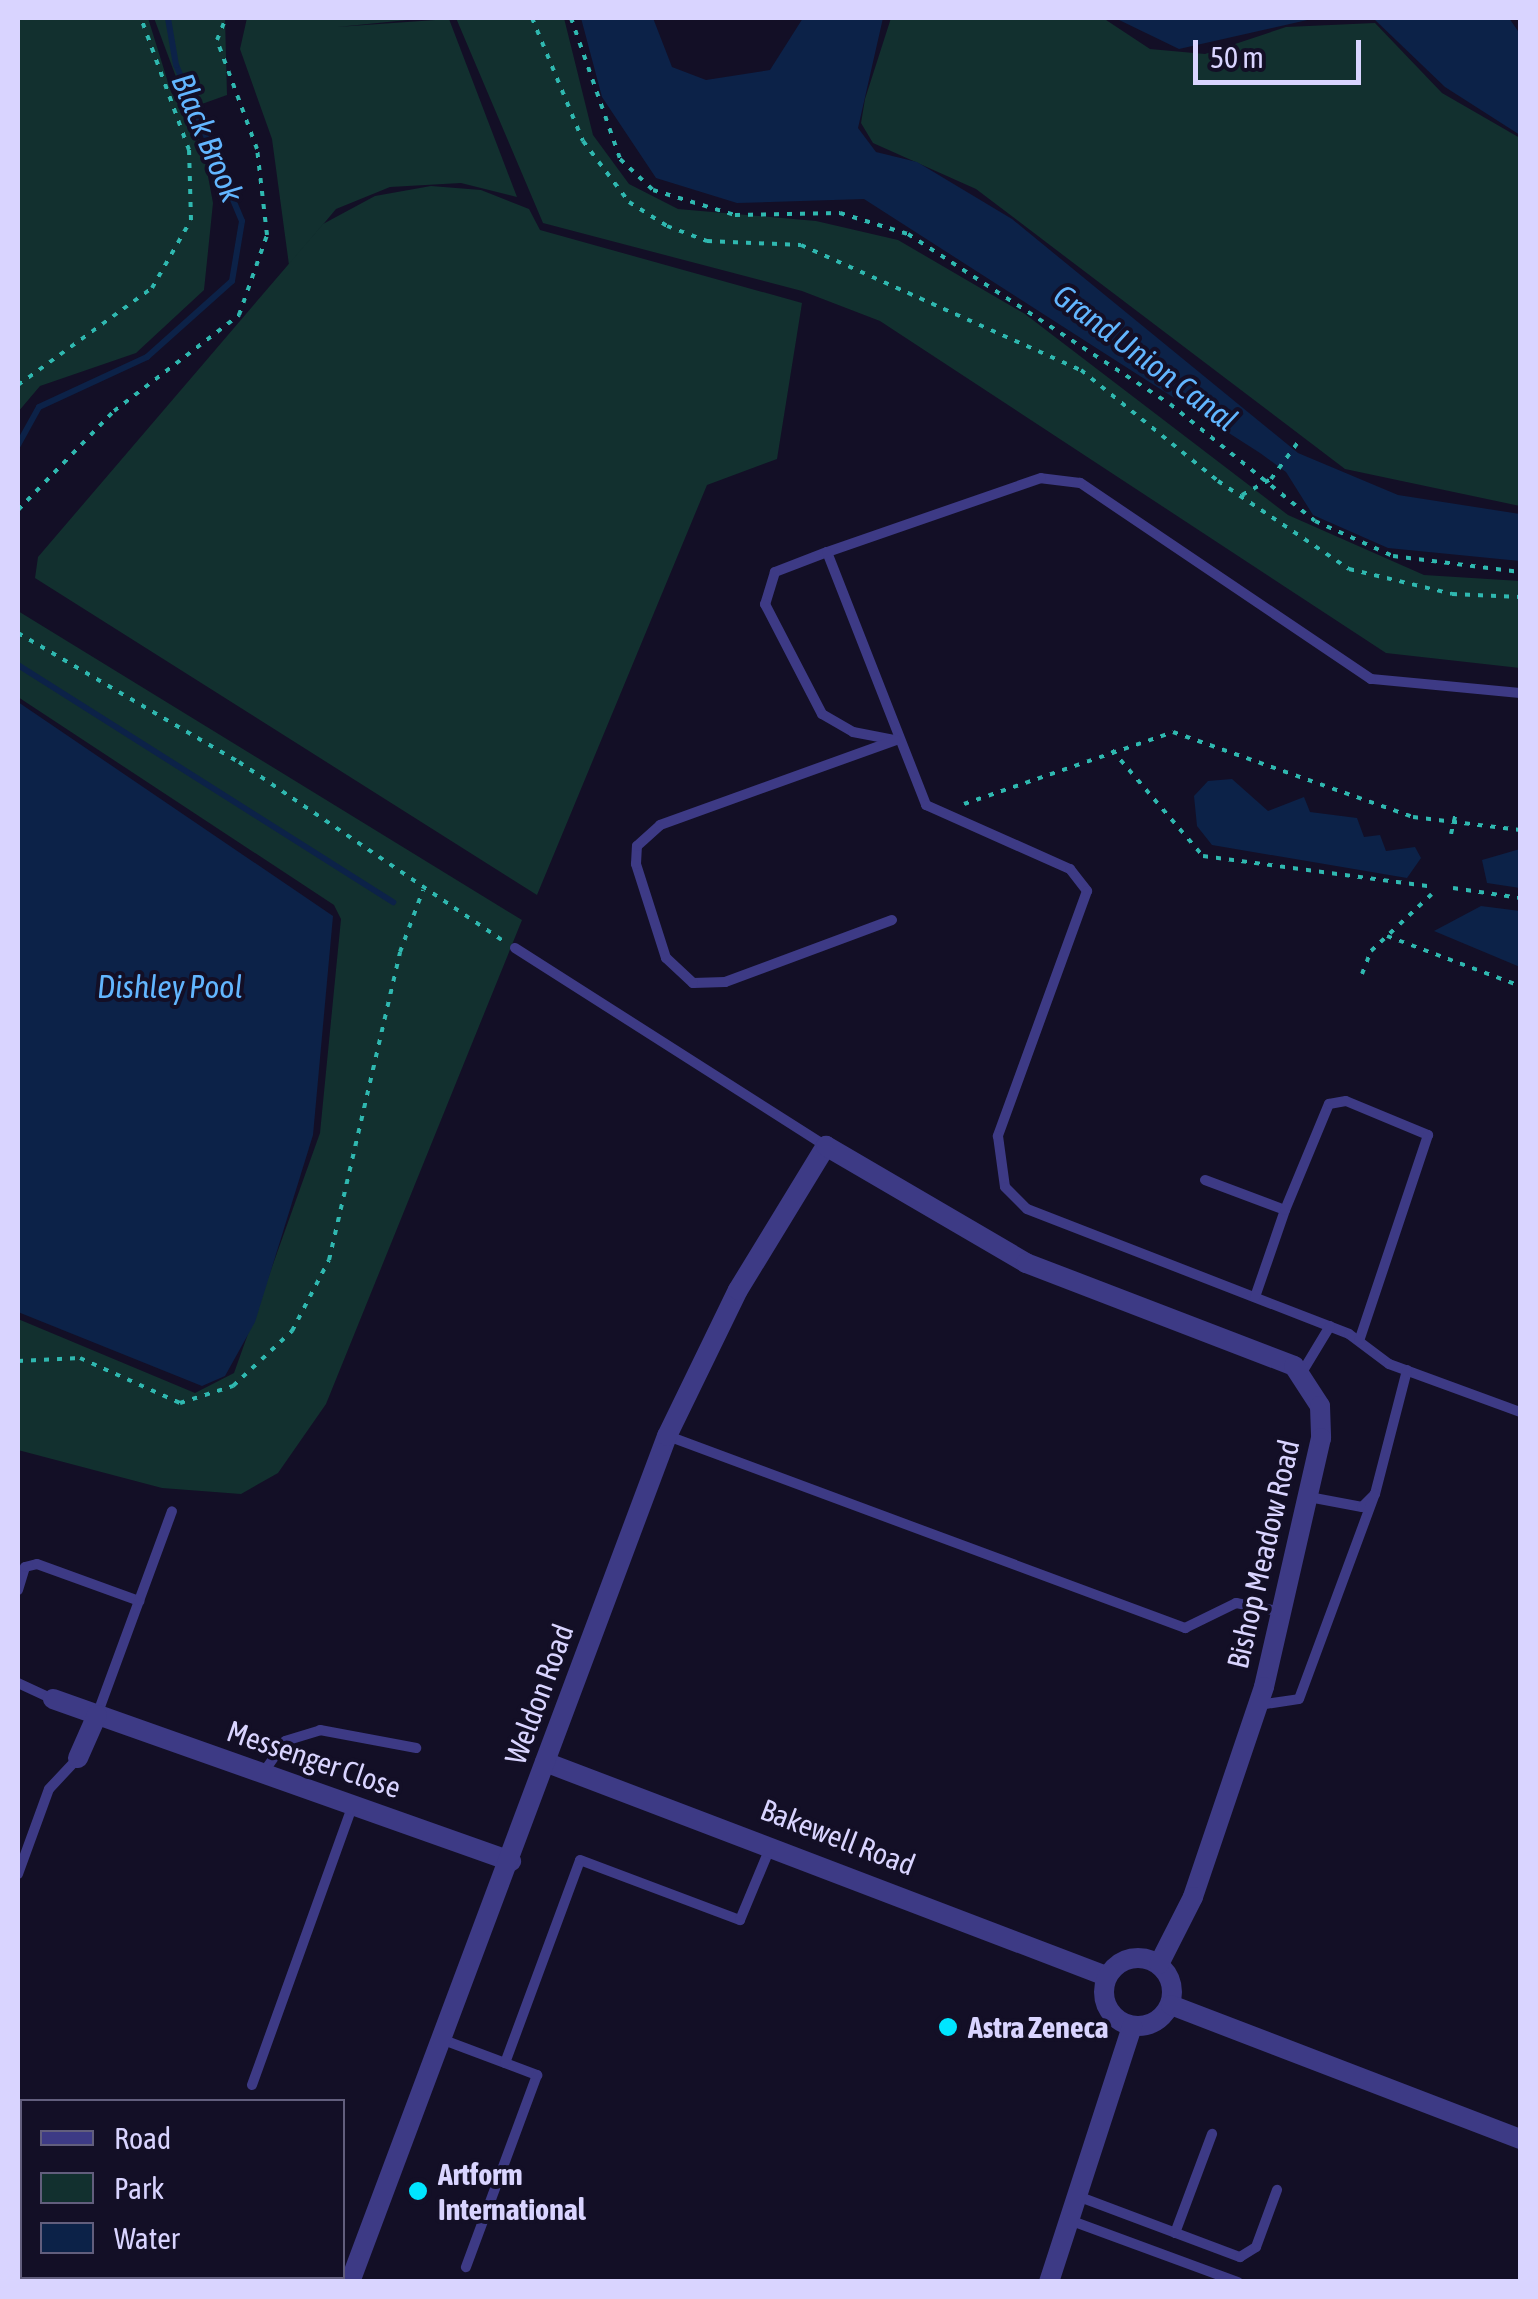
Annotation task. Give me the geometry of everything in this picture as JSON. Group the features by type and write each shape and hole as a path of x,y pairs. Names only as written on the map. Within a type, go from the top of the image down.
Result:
{"street":[{"path":"826,1146 972,1237 1302,1374"},
{"name":"Weldon Road","path":"350,2282 511,1861 667,1436 738,1290 826,1146"},
{"name":"Bishop Meadow Road","path":"1159,1964 1193,1897 1258,1706 1283,1612 1309,1497 1320,1406 1302,1374"},
{"name":"Messenger Close","path":"54,1699 511,1861"},
{"path":"78,1758 97,1716"},
{"name":"Bakewell Road","path":"545,1762 772,1843 1106,1976"},
{"path":"1135,1956 1159,1964 1171,2004 1153,2024 1132,2026 1114,2014 1106,1976 1135,1956"},
{"path":"1171,2004 1520,2139"},
{"path":"1050,2282 1132,2026"}],"lane":[{"path":"896,740 854,732 822,714 765,604 775,572 1041,478 1080,483 1371,679 1520,693"},
{"path":"827,552 896,740 936,814 1070,869 1088,891 998,1136 1006,1186 1027,1209 1330,1326 1407,1370 1520,1412"},
{"path":"892,920 725,982 693,984 666,958 636,864 638,846 660,825 896,740"},
{"path":"515,948 826,1146"},
{"path":"1255,1297 1329,1104 1346,1102 1428,1135 1360,1341"},
{"path":"1205,1180 1286,1210"},
{"path":"1302,1374 1330,1326"},
{"path":"1258,1706 1299,1699 1374,1494 1407,1370"},
{"path":"667,1436 1185,1628 1236,1603 1283,1612"},
{"path":"1309,1497 1362,1507 1374,1494"},
{"path":"97,1716 172,1511"},
{"path":"18,1590 24,1566 38,1564 139,1601"},
{"path":"18,1683 54,1699"},
{"path":"262,1773 284,1741 320,1730 416,1748"},
{"path":"18,1874 48,1789 78,1758"},
{"path":"252,2085 353,1804"},
{"path":"504,2063 580,1860 740,1920 772,1843"},
{"path":"442,2039 536,2075 466,2268"},
{"path":"1175,2233 1212,2134"},
{"path":"1080,2197 1240,2257 1256,2247 1277,2190"},
{"path":"1072,2221 1238,2282"}],"path":[{"path":"18,384 152,288 191,220 190,150 142,18"},
{"path":"18,510 114,410 239,315 267,235 257,149 217,40 226,18"},
{"path":"532,18 584,142 629,202 707,241 802,245 1080,370 1242,496 1349,569 1452,594 1520,597"},
{"path":"572,18 620,159 653,190 735,214 840,213 908,234 1170,404 1315,521 1393,556 1520,572"},
{"path":"1242,496 1271,478 1301,438"},
{"path":"18,632 239,762 423,890 515,948"},
{"path":"936,814 1162,732 1190,734 1453,826 1520,830"},
{"path":"1112,750 1203,856 1429,886"},
{"path":"1451,834 1456,812"},
{"path":"1453,888 1520,898"},
{"path":"18,1361 80,1358 180,1403 233,1386 292,1332 329,1260 400,952 423,890"},
{"path":"1362,974 1387,936 1432,894"},
{"path":"1387,936 1520,986"}],"green space":[{"path":"18,18 148,18 171,92 202,144 213,203 204,290 136,353 40,386 18,412"},
{"path":"154,18 225,18 227,95 188,109"},
{"path":"247,18 428,18 337,27 449,19 517,197 461,183 390,187 336,209 289,265 272,139 240,49"},
{"path":"456,18 564,18 593,135 629,184 678,209 816,221 898,240 1025,314 1288,515 1424,575 1520,581 1520,668 1386,653 880,321 802,291 543,223"},
{"path":"891,18 1103,18 1150,49 1205,54 1286,27 1375,23 1442,93 1520,138 1520,506 1345,469 976,189 873,143 861,123"},
{"path":"431,186 481,190 529,209 540,230 802,303 777,459 707,485 537,895 35,578 38,557 323,224 375,196"},
{"path":"18,611 522,920 326,1404 278,1473 241,1494 162,1488 18,1450 18,1319 195,1393 234,1373 320,1133 341,919 334,905 18,697"}],"water":[{"name":"Grand Union Canal","path":"581,18 653,18 672,67 706,80 770,70 803,18 883,18 858,128 876,152 917,162 1012,219 1298,453 1398,495 1520,514 1520,561 1388,548 1313,515 1286,472 1260,453 864,199 737,203 656,178 602,97"},
{"path":"1115,18 1316,18 1179,49"},
{"path":"1373,18 1509,18 1520,34 1520,135 1445,87"},
{"name":"Dishley Pool","path":"18,702 333,916 313,1135 255,1322 225,1376 202,1386 18,1312"},
{"path":"1232,779 1268,811 1304,797 1310,812 1357,818 1364,837 1380,835 1386,851 1415,847 1421,858 1407,878 1212,845 1197,826 1194,796 1208,781"},
{"path":"1520,849 1520,888 1487,883 1482,860"},
{"path":"1481,906 1520,911 1520,967 1434,931"}],"waterway":[{"name":"Black Brook","path":"18,445 39,407 147,357 232,281 242,221 176,65 168,18"},
{"path":"18,665 393,902"}],"place":[{"name":"Astra Zeneca","path":"948,2027"},
{"name":"Artform International","path":"418,2191"}]}
